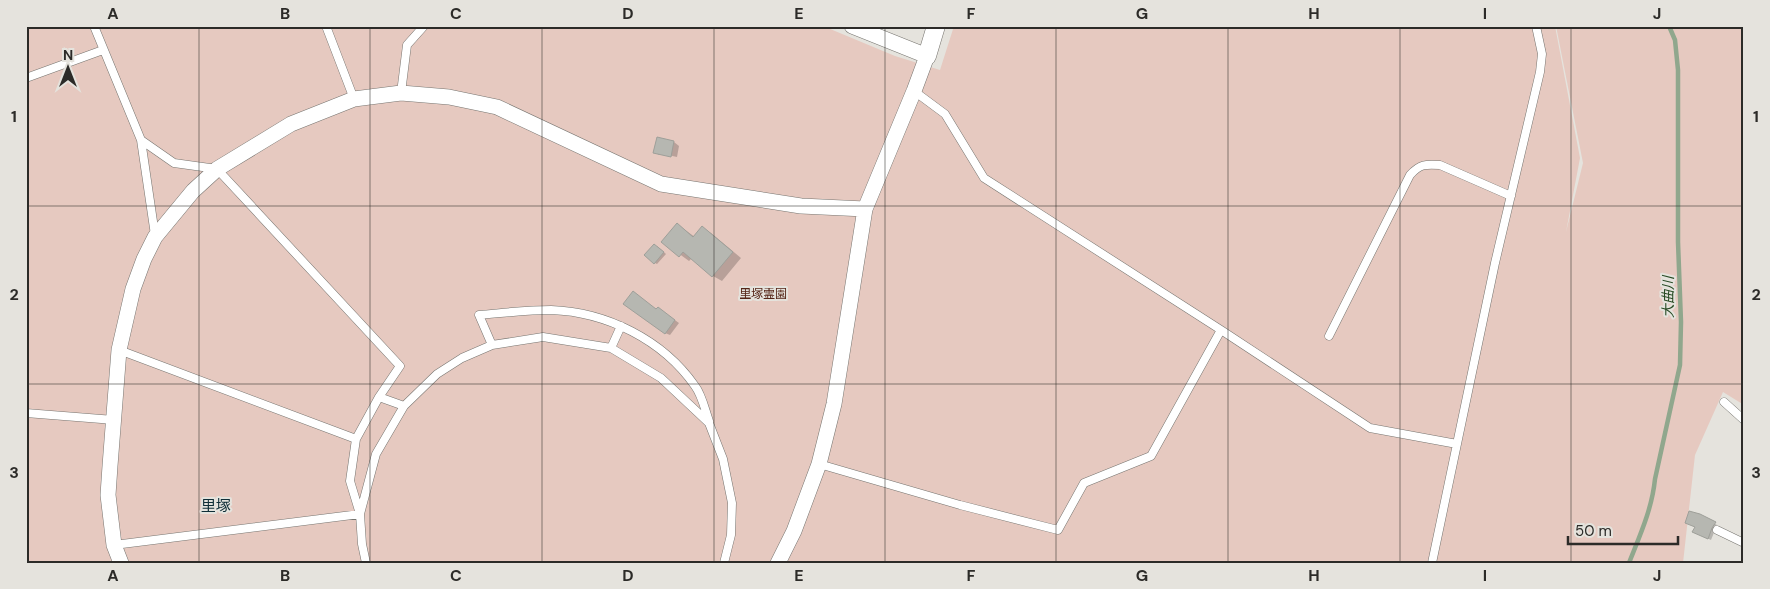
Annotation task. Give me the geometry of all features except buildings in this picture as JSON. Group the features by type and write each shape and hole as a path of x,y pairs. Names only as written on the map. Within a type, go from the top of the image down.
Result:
{"street":[{"path":"852,26 927,56"},
{"path":"778,563 794,531 819,464 834,404 865,209 914,90 936,26"},
{"path":"121,563 114,545 108,496 119,350 133,289 144,259 155,237 193,191 217,169 291,124 354,99 401,93 449,97 497,107 661,184 801,206 865,209"}],"lane":[{"path":"94,26 141,140 155,237"},
{"path":"326,26 354,99"},
{"path":"401,93 407,45 424,26"},
{"path":"1432,563 1511,196 1540,72 1542,54 1536,26"},
{"path":"26,78 103,50"},
{"path":"914,90 945,114 984,178 1222,330 1370,428 1457,444"},
{"path":"141,140 174,163 217,169 400,366 379,397 356,439 350,482 360,514 362,544 366,563"},
{"path":"1329,336 1410,175 1417,167 1427,164 1440,165 1511,196"},
{"path":"492,345 479,315 551,310 590,315 621,326 648,341 673,359 696,387 724,460 732,503 731,535 724,563"},
{"path":"611,348 621,326"},
{"path":"819,464 960,505 1058,530 1084,484 1151,456 1222,330"},
{"path":"360,514 376,454 404,406 437,374 462,358 492,345 543,336 611,348 661,378 709,423"},
{"path":"119,350 356,439"},
{"path":"379,397 404,406"},
{"path":"1724,402 1744,420"},
{"path":"26,413 114,420"},
{"path":"114,545 360,514"},
{"path":"1718,530 1744,543"}],"green space":[{"name":"里塚霊園","path":"26,26 823,26 895,56 940,70 954,26 1555,26 1580,158 1566,232 1583,163 1556,26 1744,26 1744,405 1723,392 1695,455 1683,563 26,563"}],"waterway":[{"name":"大曲川","path":"1629,563 1651,501 1680,365 1678,70 1675,40 1669,26"}],"district":[{"name":"里塚","path":"216,506"}]}
